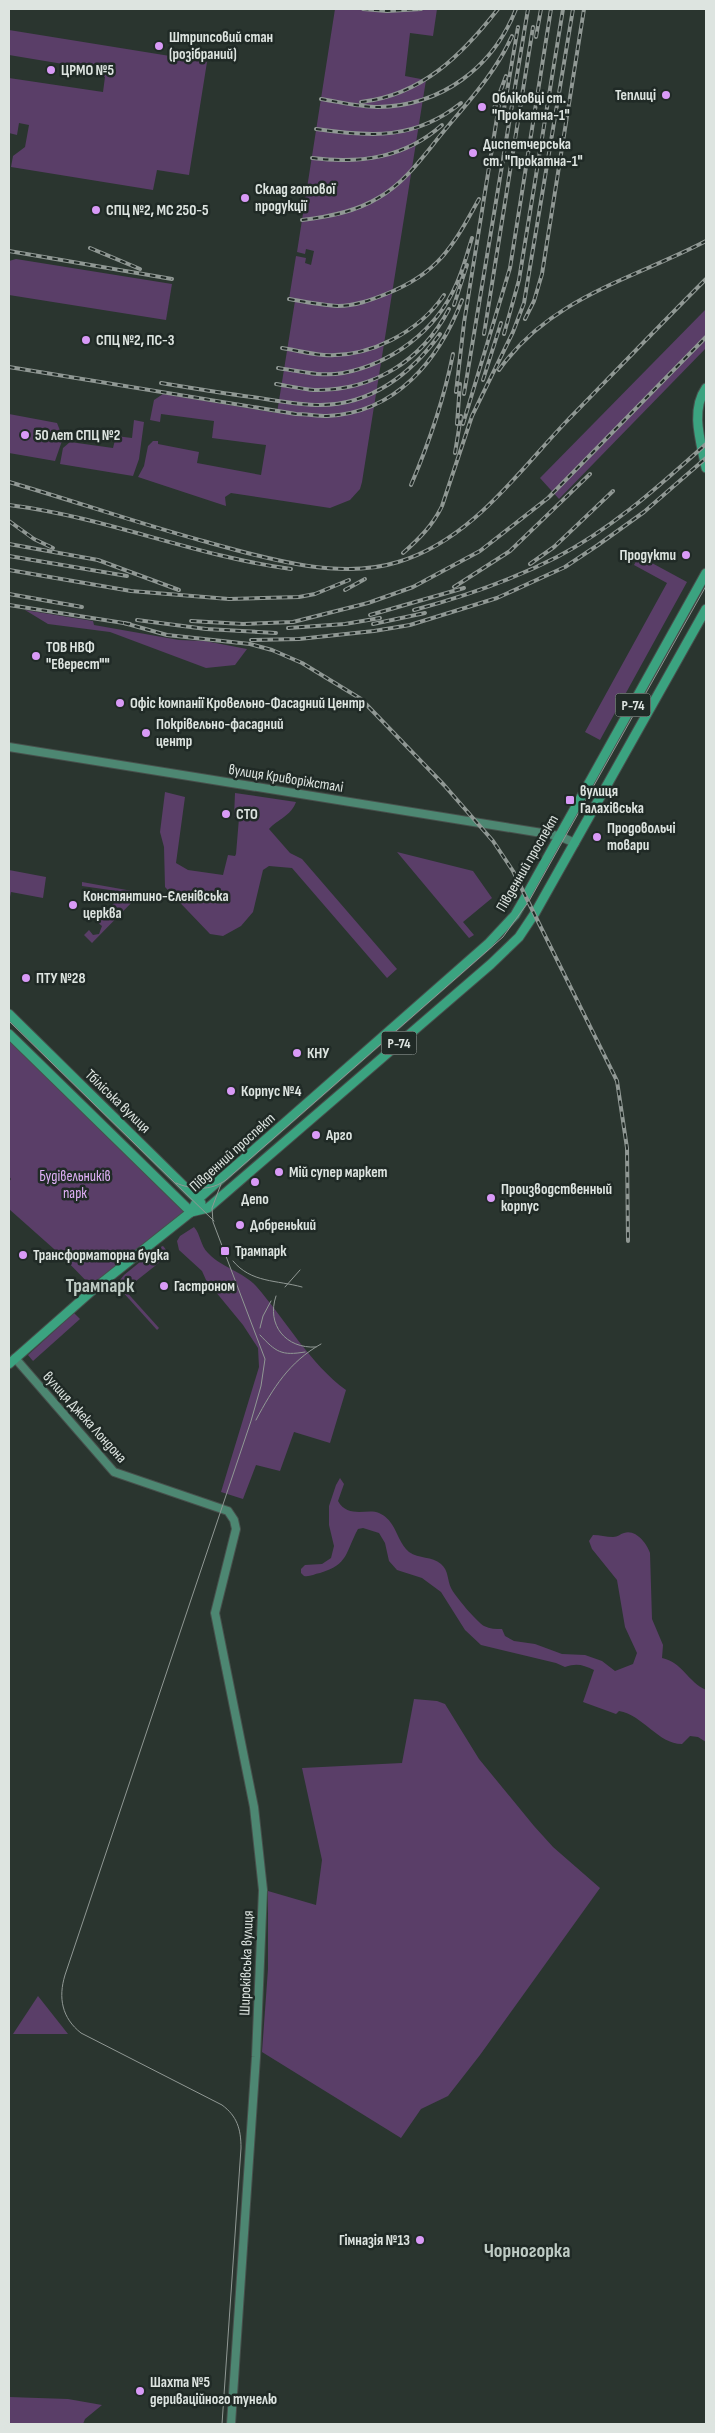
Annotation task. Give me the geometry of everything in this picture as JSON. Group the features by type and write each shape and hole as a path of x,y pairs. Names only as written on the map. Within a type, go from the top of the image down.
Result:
{"main road":[{"path":"706,388 700,397 697,409 699,435 706,468"},
{"name":"Південний проспект","path":"191,1212 198,1199 491,941 518,910 706,573"},
{"name":"Південний проспект","path":"191,1212 207,1209 509,947 530,922 706,609"},
{"name":"вулиця Криворіжсталі","path":"9,747 560,836 575,843"},
{"name":"Тбіліська вулиця","path":"9,1014 207,1209"},
{"name":"Тбіліська вулиця","path":"9,1034 191,1212"},
{"name":"Р-74","path":"12,1361 94,1289 191,1212"},
{"name":"вулиця Джека Лондона","path":"12,1361 114,1472 228,1511"},
{"name":"Широківська вулиця","path":"228,1511 234,1520 235,1536 215,1613 254,1807 262,1890 256,2057 231,2424"}],"green space":[{"path":"335,9 437,9 433,36 410,33 405,76 426,80 362,482 360,489 350,500 330,508 231,493 225,497 226,506 138,477 144,466 148,446 153,441 158,441 158,444 199,452 197,463 261,475 266,445 212,438 214,421 161,414 160,422 150,420 154,400 163,394 277,413 295,301 289,299 296,256 306,258 305,263 311,265 314,251 306,249 305,254 297,252"},
{"path":"9,30 207,62 189,175 157,170 153,190 11,167 13,156 25,147 29,125 19,123 17,135 9,133 9,78 103,92 105,77 98,76 96,70 93,69 9,55"},
{"path":"16,259 172,284 166,320 9,295 9,261"},
{"path":"706,309 706,348 559,499 540,478"},
{"path":"9,414 57,423 63,438 55,461 9,453"},
{"path":"134,420 144,422 139,459 133,476 60,464 63,448 70,442 113,448 116,436 132,438"},
{"path":"639,556 687,582 600,740 585,732 667,583 634,565"},
{"path":"25,610 93,621 94,625 179,640 205,641 247,649 235,665 206,668 110,632 48,624"},
{"path":"165,792 185,797 176,863 188,870 223,875 228,855 235,856 236,854 239,818 234,817 235,793 296,802 288,814 269,829 290,853 302,859 397,969 387,978 292,868 269,866 263,870 253,912 241,926 223,936 210,934 165,887 164,847 160,832"},
{"path":"397,852 473,871 492,898 463,922 474,935 469,938"},
{"path":"9,870 46,877 43,898 11,892 9,902"},
{"path":"82,882 138,892 131,893 82,886"},
{"path":"137,897 92,943 84,935 89,930 93,935 99,934 102,926 97,922 114,903"},
{"name":"Будівельників парк","path":"9,1034 191,1212 94,1289 63,1257 9,1209 9,1182 11,1179 9,1176"},
{"path":"194,1227 203,1247 208,1253 219,1262 251,1281 309,1354 346,1390 330,1443 294,1432 280,1471 256,1465 243,1499 221,1492 259,1367 258,1348 243,1325 206,1280 202,1271 179,1250 177,1241 180,1236"},
{"path":"163,1246 167,1251 165,1258 131,1285 122,1284 120,1280 124,1275 156,1249"},
{"path":"123,1288 159,1328 157,1330 121,1290"},
{"path":"74,1313 80,1319 33,1361 28,1355"},
{"path":"340,1478 344,1484 338,1501 342,1506 352,1511 379,1513 393,1526 401,1542 409,1552 441,1564 447,1573 453,1591 481,1624 491,1628 502,1629 505,1636 514,1641 535,1644 562,1654 585,1655 602,1661 615,1671 633,1664 637,1653 625,1627 617,1580 592,1549 589,1541 593,1535 616,1537 628,1532 637,1535 644,1542 650,1553 652,1619 663,1645 662,1658 675,1664 694,1682 706,1690 706,1742 698,1737 690,1736 682,1744 673,1743 628,1714 619,1711 616,1714 583,1702 594,1670 590,1668 577,1665 565,1667 556,1663 481,1645 465,1630 441,1592 422,1578 397,1570 389,1561 385,1543 379,1533 363,1528 358,1529 345,1557 336,1566 320,1573 304,1576 301,1573 301,1569 305,1565 322,1564 331,1558 334,1546 329,1525 329,1506"},
{"path":"414,1699 437,1701 445,1704 479,1759 534,1826 553,1847 600,1888 480,2055 448,2096 421,2109 401,2138 262,2052 268,1969 268,1891 316,1905 322,1860 302,1768 402,1763"},
{"path":"38,1996 68,2034 13,2034"},
{"path":"9,2397 68,2399 102,2405 85,2419 83,2424 9,2424"}],"tram line":[{"path":"176,1183 188,1187 208,1188 226,1180 503,937 529,901 706,586"},
{"path":"9,1021 214,1221"},
{"path":"221,1184 212,1208 213,1222 265,1359 261,1386 251,1421 65,1975 62,2000 63,2007 70,2021 81,2033 222,2105 235,2118 240,2135 241,2148 222,2424"},
{"path":"233,1261 240,1268 256,1277 302,1287"},
{"path":"285,1287 300,1270"},
{"path":"276,1296 274,1316 276,1325 281,1333 296,1344 305,1347 316,1347"},
{"path":"260,1328 263,1316 271,1301"},
{"path":"260,1335 275,1349 284,1353 305,1352"},
{"path":"256,1420 283,1377 300,1359 321,1344"}],"railway":[{"path":"363,9 387,11 421,9"},
{"path":"361,102 383,98 422,82 455,57 498,9"},
{"path":"321,99 378,107 401,105 423,100 443,91 462,80 479,66 494,49 516,9"},
{"path":"464,394 528,9"},
{"path":"536,37 541,9"},
{"path":"463,424 510,268 551,9"},
{"path":"504,334 519,280 563,9"},
{"path":"403,553 425,531 442,506 472,416 513,332 524,303 573,9"},
{"path":"525,319 534,301 542,274 584,9"},
{"path":"503,115 518,27"},
{"path":"484,334 533,27"},
{"path":"302,220 351,210 369,203 388,192 422,159 481,86 498,62 512,36"},
{"path":"493,111 506,76"},
{"path":"316,129 355,134 392,133 409,130 427,124 461,103"},
{"path":"456,392 464,323 499,105"},
{"path":"312,158 330,160 364,159 397,152 413,145 442,125"},
{"path":"289,299 344,306 357,304 404,286 419,277 443,256 461,231 479,199"},
{"path":"278,368 310,373 343,373 361,369 378,362 410,343 437,317 447,302 461,274 472,238"},
{"path":"499,370 520,345 568,307 706,241"},
{"path":"90,248 140,269"},
{"path":"9,251 172,279"},
{"path":"454,305 467,265"},
{"path":"9,482 178,534 274,560 325,568 350,569 375,567 398,562 424,552 447,539 489,505 564,424 706,279"},
{"path":"282,348 324,355 341,355 375,347 407,331 434,308 444,295"},
{"path":"9,367 296,414 327,416 352,413 374,405 394,394 412,379 441,343 462,300"},
{"path":"276,384 314,390 336,389 376,379 410,358 425,344 449,309"},
{"path":"483,380 501,323"},
{"path":"161,383 294,403 339,404 373,393 403,374 429,349 440,334"},
{"path":"191,621 243,624 293,622 368,603 413,587 480,551 548,498 706,337"},
{"path":"411,485 435,421 453,354"},
{"path":"457,424 460,384"},
{"path":"455,453 461,416"},
{"path":"414,610 469,594 505,580 578,546 635,505 706,444"},
{"path":"251,640 299,639 410,625 497,598 565,567 598,545 644,512 706,458"},
{"path":"454,587 510,551 590,474"},
{"path":"530,564 554,547 613,491"},
{"path":"9,505 80,518 220,555 291,569"},
{"path":"9,521 34,539 53,548"},
{"path":"9,544 98,560 179,590"},
{"path":"9,556 127,576"},
{"path":"9,570 131,591 229,599 299,597 315,594 349,580"},
{"path":"345,590 365,579"},
{"path":"370,615 464,588"},
{"path":"9,594 82,607"},
{"path":"9,605 130,624"},
{"path":"373,624 425,613"},
{"path":"288,628 345,624 380,618"},
{"path":"137,620 206,629 276,633"},
{"path":"124,623 167,635 250,644 272,650 302,663 361,699 444,785 493,841 513,871 617,1081 627,1148 628,1241"}],"place":[{"name":"Штрипсовий стан (розібраний)","path":"159,46"},
{"name":"ЦРМО №5","path":"51,70"},
{"name":"Теплиці","path":"666,95"},
{"name":"Обліковці ст. \"Прокатна-1\"","path":"482,107"},
{"name":"Диспетчерська ст. \"Прокатна-1\"","path":"473,153"},
{"name":"Склад готової продукції","path":"245,198"},
{"name":"СПЦ №2, МС 250-5","path":"96,210"},
{"name":"СПЦ №2, ПС-3","path":"86,340"},
{"name":"50 лет СПЦ №2","path":"25,435"},
{"name":"Продукти","path":"686,555"},
{"name":"ТОВ НВФ \"Еверест\"\"","path":"36,656"},
{"name":"Офіс компанії Кровельно-Фасадний Центр","path":"120,703"},
{"name":"Покрівельно-фасадний центр","path":"146,733"},
{"name":"вулиця Галахівська","path":"570,800"},
{"name":"СТО","path":"226,814"},
{"name":"Продовольчі товари","path":"597,837"},
{"name":"Констянтино-Єленівська церква","path":"73,905"},
{"name":"ПТУ №28","path":"26,978"},
{"name":"КНУ","path":"297,1053"},
{"name":"Корпус №4","path":"231,1091"},
{"name":"Арго","path":"316,1135"},
{"name":"Мій супер маркет","path":"279,1172"},
{"name":"Депо","path":"255,1182"},
{"name":"Производственный корпус","path":"491,1198"},
{"name":"Добренький","path":"240,1225"},
{"name":"Трампарк","path":"225,1251"},
{"name":"Трансформаторна будка","path":"23,1255"},
{"name":"Гастроном","path":"164,1286"},
{"name":"Гімназія №13","path":"420,2240"},
{"name":"Шахта №5 дериваційного тунелю","path":"140,2391"}],"district":[{"name":"Трампарк","path":"100,1285"},
{"name":"Чорногорка","path":"527,2250"}]}
